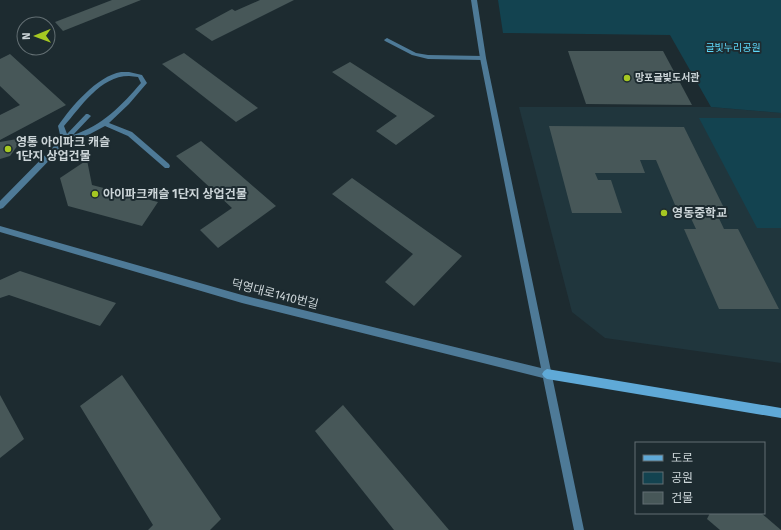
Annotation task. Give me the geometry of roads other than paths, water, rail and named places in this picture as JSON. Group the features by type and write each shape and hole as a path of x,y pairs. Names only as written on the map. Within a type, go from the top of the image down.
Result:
{"street":[{"path":"474,0 483,58 579,530"},
{"path":"387,40 414,54 428,57 483,58"},
{"path":"130,74 140,76 144,83 136,93 104,122 92,131 65,140 62,126 76,108 104,81 115,75 130,74"},
{"path":"0,206 88,116"},
{"path":"104,122 130,134 167,166"},
{"name":"덕영대로1410번길","path":"0,229 242,299 547,374"},
{"path":"547,374 781,413"}],"place":[{"name":"망포글빛도서관","path":"627,78"},
{"name":"영통 아이파크 캐슬 1단지 상업건물","path":"8,149"},
{"name":"아이파크캐슬 1단지 상업건물","path":"95,194"},
{"name":"영동중학교","path":"664,213"}],"park label":[{"name":"글빛누리공원","path":"733,48"}]}
